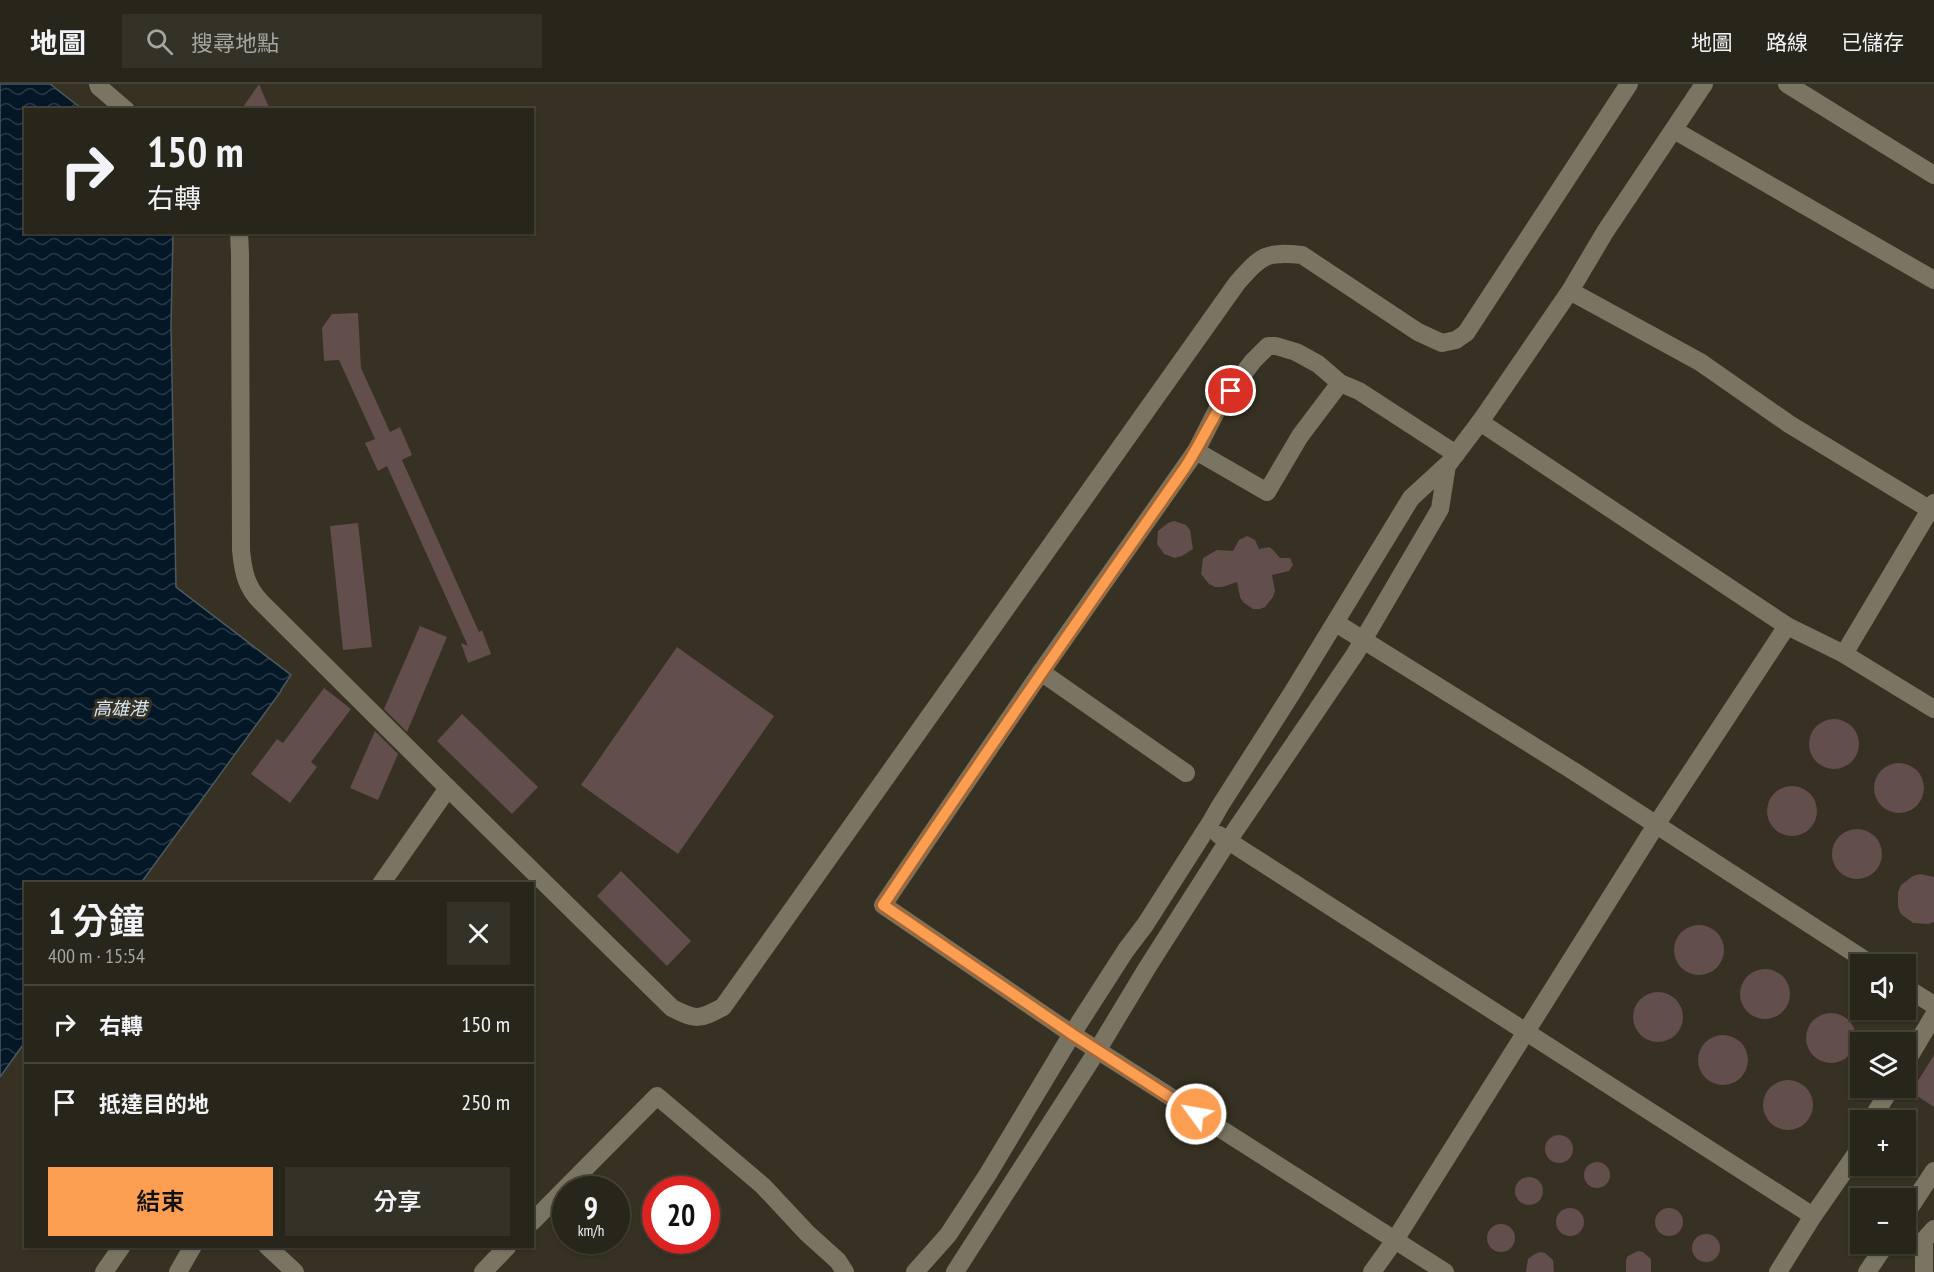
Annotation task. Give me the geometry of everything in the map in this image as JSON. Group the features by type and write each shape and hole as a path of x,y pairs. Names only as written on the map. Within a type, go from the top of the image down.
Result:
{"lane":[{"path":"98,84 124,108"},
{"path":"239,234 241,550 242,566 252,593 672,1008 690,1018 708,1015 723,1006 1237,283 1257,260 1280,253 1302,255 1418,332 1442,343 1456,340 1466,333 1629,84"},
{"path":"915,1272 948,1235 971,1200 1072,1034 1126,950 1145,926 1336,623 1411,498 1451,459 1480,422 1570,291 1605,232 1704,84"},
{"path":"1787,84 1934,176"},
{"path":"1674,130 1934,280"},
{"path":"1570,291 1700,362 1789,424 1933,508 1844,654"},
{"path":"1445,1272 1097,1051 883,905 1041,672 1196,451 1220,406 1253,361 1268,346 1296,352 1317,364 1340,383 1359,391 1451,459"},
{"path":"1196,451 1268,492 1300,436 1340,383"},
{"path":"1480,422 1787,626 1844,654 1934,709"},
{"path":"955,1272 1228,842 1364,639 1440,509 1451,459"},
{"path":"1336,623 1575,772 1856,954"},
{"path":"1372,1272 1395,1240 1656,825 1787,626"},
{"path":"1041,672 1186,773"},
{"path":"1271,724 1296,743"},
{"path":"382,882 448,788"},
{"path":"1207,828 1813,1216"},
{"path":"1916,994 1934,1005"},
{"path":"1916,1045 1934,1015"},
{"path":"534,1220 657,1096 763,1186 807,1233 838,1261 845,1272"},
{"path":"1778,1272 1850,1163"},
{"path":"1916,1198 1934,1171"},
{"path":"1924,1272 1924,1240 1934,1230"},
{"path":"104,1272 121,1248"},
{"path":"178,1272 191,1248"},
{"path":"269,1248 294,1272"},
{"path":"483,1272 506,1248"},
{"path":"1867,1272 1879,1254"}],"water":[{"name":"高雄港","path":"0,84 50,84 81,108 24,108 24,234 173,234 171,325 176,587 291,675 142,882 24,882 24,1043 0,1077"}],"building":[{"path":"259,84 269,108 242,108"},
{"path":"358,313 361,368 390,432 400,427 412,455 402,460 479,632 482,630 491,654 468,663 461,643 468,646 387,466 378,471 365,443 375,439 339,360 324,361 322,328 332,314"},
{"path":"1174,521 1186,525 1190,530 1193,549 1175,558 1164,554 1157,544 1158,531"},
{"path":"358,523 372,647 343,650 330,526"},
{"path":"1247,536 1255,540 1259,549 1269,547 1280,558 1290,558 1293,565 1289,571 1272,575 1275,591 1273,597 1265,607 1260,609 1253,609 1243,602 1237,582 1215,587 1209,584 1201,574 1203,558 1217,550 1233,551 1239,540"},
{"path":"420,626 447,637 407,732 384,709"},
{"path":"677,647 774,716 678,854 581,785"},
{"path":"324,688 351,709 311,762 317,767 290,803 251,774 277,739 283,743"},
{"path":"462,714 538,787 512,814 437,741"},
{"path":"1829,719 1839,719 1852,726 1859,739 1859,749 1852,762 1839,769 1829,769 1820,765 1813,758 1809,749 1809,739 1813,730 1820,723"},
{"path":"375,731 398,754 378,800 350,788"},
{"path":"1894,763 1904,763 1917,770 1924,783 1924,793 1917,806 1904,813 1894,813 1885,809 1878,802 1874,793 1874,783 1878,774 1885,767"},
{"path":"1787,786 1797,786 1810,793 1817,806 1817,816 1810,829 1797,836 1787,836 1778,832 1771,825 1767,816 1767,806 1771,797 1778,790"},
{"path":"1852,829 1862,829 1875,836 1882,849 1882,859 1875,872 1862,879 1852,879 1843,875 1836,868 1832,859 1832,849 1836,840 1843,833"},
{"path":"621,871 691,941 667,966 597,896"},
{"path":"1920,874 1934,877 1934,922 1928,924 1913,923 1901,914 1898,907 1898,892 1901,885"},
{"path":"1694,925 1704,925 1717,932 1724,945 1724,955 1717,968 1704,975 1694,975 1685,971 1678,964 1674,955 1674,945 1678,936 1685,929"},
{"path":"1760,969 1770,969 1783,976 1790,989 1790,999 1783,1012 1770,1019 1760,1019 1751,1015 1744,1008 1740,999 1740,989 1744,980 1751,973"},
{"path":"1653,992 1663,992 1676,999 1683,1012 1683,1022 1676,1035 1663,1042 1653,1042 1644,1038 1637,1031 1633,1022 1633,1012 1637,1003 1644,996"},
{"path":"1826,1013 1836,1013 1845,1017 1856,1032 1850,1032 1850,1055 1836,1063 1826,1063 1817,1059 1810,1052 1806,1043 1806,1033 1810,1024 1817,1017"},
{"path":"1718,1035 1728,1035 1741,1042 1748,1055 1748,1065 1741,1078 1728,1085 1718,1085 1709,1081 1702,1074 1698,1065 1698,1055 1702,1046 1709,1039"},
{"path":"1934,1055 1934,1107 1916,1095 1916,1084"},
{"path":"1783,1080 1793,1080 1806,1087 1813,1100 1813,1110 1806,1123 1793,1130 1783,1130 1774,1126 1767,1119 1763,1110 1763,1100 1767,1091 1774,1084"},
{"path":"1559,1135 1569,1139 1573,1149 1569,1159 1559,1163 1549,1159 1545,1149 1549,1139"},
{"path":"1597,1162 1606,1166 1610,1175 1606,1184 1597,1188 1588,1184 1584,1175 1588,1166"},
{"path":"1529,1177 1539,1181 1543,1191 1539,1201 1529,1205 1519,1201 1515,1191 1519,1181"},
{"path":"1570,1208 1580,1212 1584,1222 1580,1232 1570,1236 1560,1232 1556,1222 1560,1212"},
{"path":"1669,1208 1679,1212 1683,1222 1679,1232 1669,1236 1659,1232 1655,1222 1659,1212"},
{"path":"1501,1224 1511,1228 1515,1238 1511,1248 1501,1252 1491,1248 1487,1238 1491,1228"},
{"path":"1706,1234 1716,1238 1720,1248 1716,1258 1706,1262 1696,1258 1692,1248 1696,1238"},
{"path":"1638,1251 1651,1259 1651,1272 1626,1272 1628,1256"},
{"path":"1540,1252 1553,1260 1554,1272 1526,1272 1528,1259"}],"route":[{"path":"1196,1114 1072,1034 883,905 1041,672 1196,451 1220,406 1231,391"}]}
